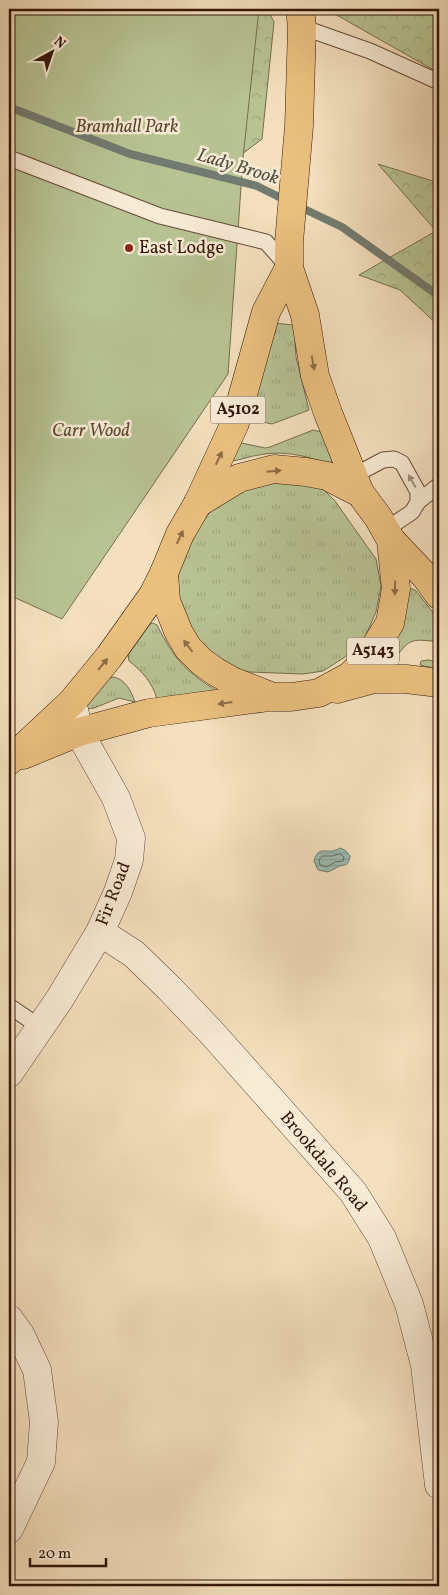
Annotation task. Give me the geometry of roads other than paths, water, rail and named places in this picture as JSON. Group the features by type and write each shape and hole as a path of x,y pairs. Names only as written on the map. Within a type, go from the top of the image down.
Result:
{"main road":[{"name":"A5102","path":"198,503 235,423 266,312 289,255 300,126 301,18"},
{"name":"A5102","path":"289,255 305,315 315,376 356,485"},
{"name":"A5143","path":"439,595 426,577 388,535 356,485 327,476 274,469 239,478 198,503 180,534 164,573 166,601 179,634 188,648 202,662 232,681 273,697 319,694 374,679 406,679 439,683"},
{"name":"A5143","path":"319,694 350,676 368,658 390,624 396,588 388,535"},
{"path":"9,761 72,702 109,657 153,595 164,573"},
{"path":"9,761 79,732 149,713 273,697"}],"street":[{"name":"Fir Road","path":"9,1073 59,1000 100,932 118,892 129,860 131,838 116,798 79,732 72,702"},
{"name":"Brookdale Road","path":"100,932 134,954 211,1032 353,1192 382,1238 409,1304 425,1364 439,1485"},
{"path":"9,1319 20,1334 37,1370 44,1422 41,1462 9,1529"}],"lane":[{"path":"301,18 370,52 439,82"},
{"path":"9,158 160,216 266,242 289,255"},
{"path":"356,485 383,460 394,458 402,463 418,492 418,502"},
{"path":"388,535 412,512 418,502 439,485"},
{"path":"12,1008 40,1027"}],"water":[{"path":"341,848 350,856 347,864 328,872 318,870 314,861 319,852 333,851"}],"waterway":[{"name":"Lady Brook","path":"9,107 130,154 257,186 287,201"},
{"name":"Lady Brook","path":"298,206 342,227 439,296"}],"place":[{"name":"East Lodge","path":"129,248"}],"park label":[{"name":"Bramhall Park","path":"127,127"},
{"name":"Carr Wood","path":"91,431"}]}
